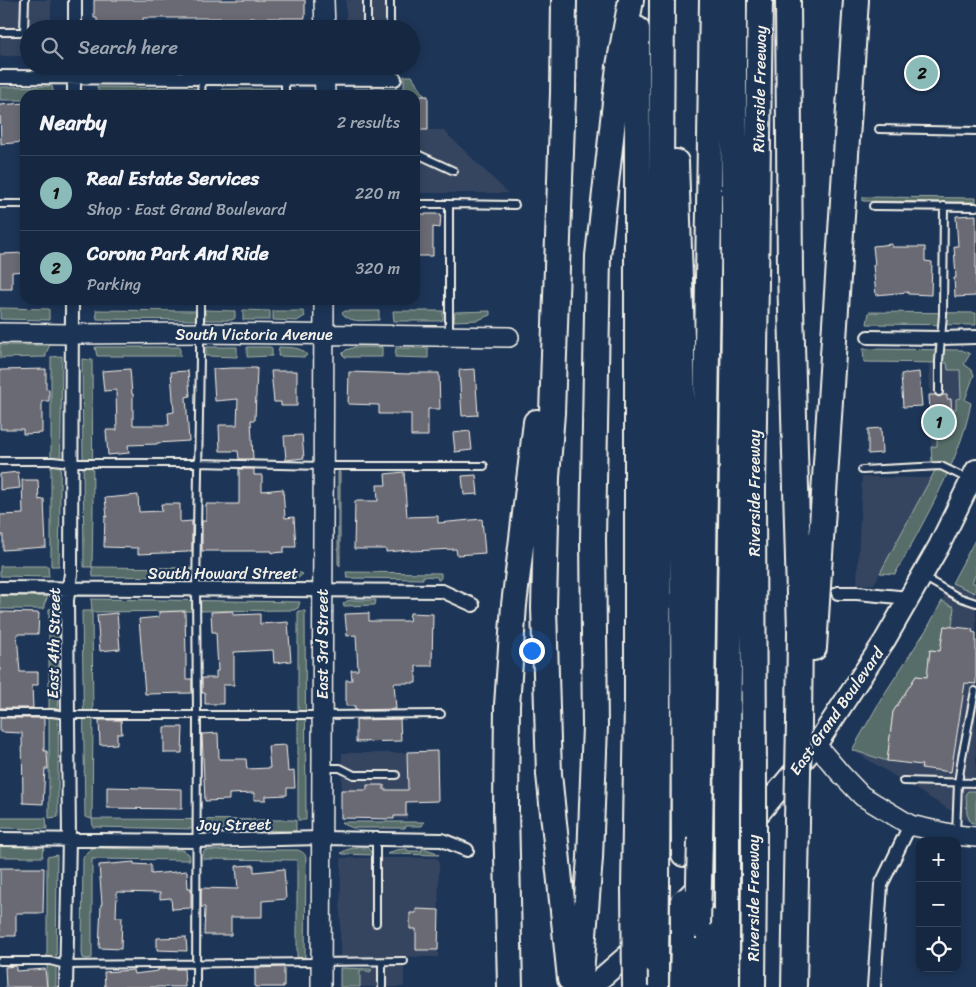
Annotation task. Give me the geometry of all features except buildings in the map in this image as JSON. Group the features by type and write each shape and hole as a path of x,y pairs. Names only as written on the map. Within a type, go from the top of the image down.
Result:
{"highway":[{"path":"564,0 563,94 544,608 549,774 571,987"},
{"path":"580,987 590,858 595,726 594,540 598,256 619,66 631,0"},
{"path":"635,987 637,0"},
{"path":"656,987 662,0"},
{"path":"673,0 682,347 684,854 704,987"},
{"path":"684,985 696,928 704,835 704,591 712,0"},
{"path":"727,987 726,807 734,319 734,0"},
{"name":"Riverside Freeway","path":"753,987 753,490 760,0"},
{"path":"788,0 790,272 800,631 794,987"},
{"path":"800,695 815,644 856,0"},
{"path":"510,987 506,811 507,705 514,605 558,221"}],"main road":[{"name":"East Grand Boulevard","path":"591,987 646,940 704,880 816,745 885,640 939,546 974,475"}],"street":[{"path":"75,0 75,20"},
{"path":"324,0 325,20"},
{"path":"0,77 74,82 285,79 324,84 370,79 393,79"},
{"name":"East 4th Street","path":"66,987 69,839 67,600 71,574 72,305"},
{"name":"East 3rd Street","path":"321,987 324,305"},
{"name":"South Victoria Avenue","path":"0,333 509,337"},
{"path":"868,337 976,337"},
{"name":"South Howard Street","path":"0,588 442,591 473,606"},
{"path":"838,593 909,598"},
{"path":"816,745 862,796 910,825 956,835 976,836"},
{"path":"874,987 882,885 910,825"},
{"name":"Joy Street","path":"0,839 196,841 321,838 442,840 467,850"}],"lane":[{"path":"24,20 25,0"},
{"path":"367,0 367,20"},
{"path":"390,0 390,20"},
{"path":"0,32 20,32"},
{"path":"392,75 393,79"},
{"path":"202,79 202,90"},
{"path":"285,79 285,90"},
{"path":"879,129 976,131"},
{"path":"420,155 454,171"},
{"path":"0,204 20,204"},
{"path":"420,204 515,205"},
{"path":"449,204 449,336"},
{"path":"873,206 976,206"},
{"path":"939,392 939,361 942,338 944,206"},
{"path":"196,987 196,590 200,305"},
{"path":"0,461 323,466 484,466"},
{"path":"862,470 941,466 974,475"},
{"path":"922,576 947,592 976,603"},
{"path":"956,835 958,782 975,692"},
{"path":"0,713 52,713 67,715 441,714"},
{"path":"321,768 340,768 354,775 396,774"},
{"path":"903,781 976,783"},
{"path":"376,839 376,923"},
{"path":"0,961 50,961 66,965 404,961"},
{"path":"382,962 382,987"}],"shaded area":[{"path":"0,0 51,0 51,20 20,20 20,56 0,56"},
{"path":"207,0 306,0 306,20 208,20"},
{"path":"346,0 394,0 395,20 346,20"},
{"path":"420,96 428,96 428,130 443,130 508,193 420,193"},
{"path":"929,363 959,363 966,365 972,370 974,375 932,462"},
{"path":"862,477 931,478 874,584 857,584"},
{"path":"976,538 976,823 971,823 852,750 883,696 928,627"},
{"path":"342,753 407,753 407,819 341,818"},
{"path":"341,858 436,858 439,860 438,957 340,956"},
{"path":"370,965 404,965 404,987 340,987 340,968 370,969"}],"green space":[{"path":"404,76 412,76 425,96 420,96 420,90 354,90 354,89 404,89"},
{"path":"52,86 53,90 20,90 20,100 0,100 0,87"},
{"path":"97,87 196,88 196,90 98,90"},
{"path":"277,89 277,90 222,90"},
{"path":"863,197 976,198 976,202 863,201"},
{"path":"0,308 49,309 49,320 0,319"},
{"path":"96,310 196,311 197,320 97,319"},
{"path":"205,310 235,311 235,318 232,320 205,320"},
{"path":"243,310 270,311 270,320 243,320"},
{"path":"273,311 303,311 305,316 297,321 273,320"},
{"path":"345,311 379,311 379,320 364,321 350,319 342,313"},
{"path":"393,311 443,311 443,320 394,321"},
{"path":"490,311 490,315 478,320 454,321 455,312"},
{"path":"869,312 976,313 976,325 867,324"},
{"path":"0,345 50,345 46,357 0,358"},
{"path":"95,347 180,347 180,356 97,356"},
{"path":"206,347 237,347 237,357 206,356"},
{"path":"247,347 270,347 272,348 272,356 247,357"},
{"path":"279,347 298,349 307,355 305,357 278,356"},
{"path":"355,347 382,347 382,357 345,357 342,354 346,350"},
{"path":"396,348 428,348 428,358 395,357"},
{"path":"863,349 962,350 970,354 964,364 972,370 974,375 965,400 971,403 968,416 956,453 935,500 895,574 880,573 939,463 932,462 931,447 937,446 937,436 942,435 942,427 948,427 947,418 952,417 952,409 956,409 956,399 961,398 960,370 948,370 947,363 864,362"},
{"path":"62,356 59,566 51,566 51,357"},
{"path":"82,359 92,360 92,567 84,567"},
{"path":"338,472 340,472 340,566 338,564"},
{"path":"976,538 976,574 972,582 976,584 975,593 952,583"},
{"path":"0,566 48,566 49,577 0,576"},
{"path":"92,567 191,568 191,576 93,577"},
{"path":"271,572 303,574 297,579 271,579"},
{"path":"346,572 441,573 441,578 438,580 437,577 423,576 423,579 347,578"},
{"path":"0,596 48,596 44,609 0,609"},
{"path":"91,599 300,602 298,608 294,610 92,612 92,819 85,817 82,611 92,611"},
{"path":"351,600 376,600 375,605 344,606 343,604"},
{"path":"942,601 954,607 952,627 944,626 940,651 930,650 927,677 916,676 893,712 887,761 852,750 883,696 928,627"},
{"path":"59,607 58,817 49,818 49,609"},
{"path":"298,611 305,611 306,820 298,820"},
{"path":"968,791 976,791 976,823 971,823 967,814 966,793"},
{"path":"0,818 46,818 47,829 0,828"},
{"path":"92,819 296,820 296,831 93,827"},
{"path":"341,822 424,822 422,826 406,826 405,828 353,828"},
{"path":"0,844 46,844 42,853 43,857 0,857"},
{"path":"92,848 183,850 189,854 190,860 92,859 92,958 87,959 83,958 82,953 83,858"},
{"path":"353,848 368,848 373,855 341,853"},
{"path":"422,848 439,855 387,854 402,849 422,851"},
{"path":"205,850 298,850 304,853 306,859 305,957 297,958 297,860 203,859"},
{"path":"57,855 56,987 47,987 47,857"},
{"path":"340,968 372,970 370,972 360,971 360,987 340,987"}],"place":[{"name":"Corona Park And Ride","path":"922,73"},
{"name":"Real Estate Services","path":"939,422"}]}
